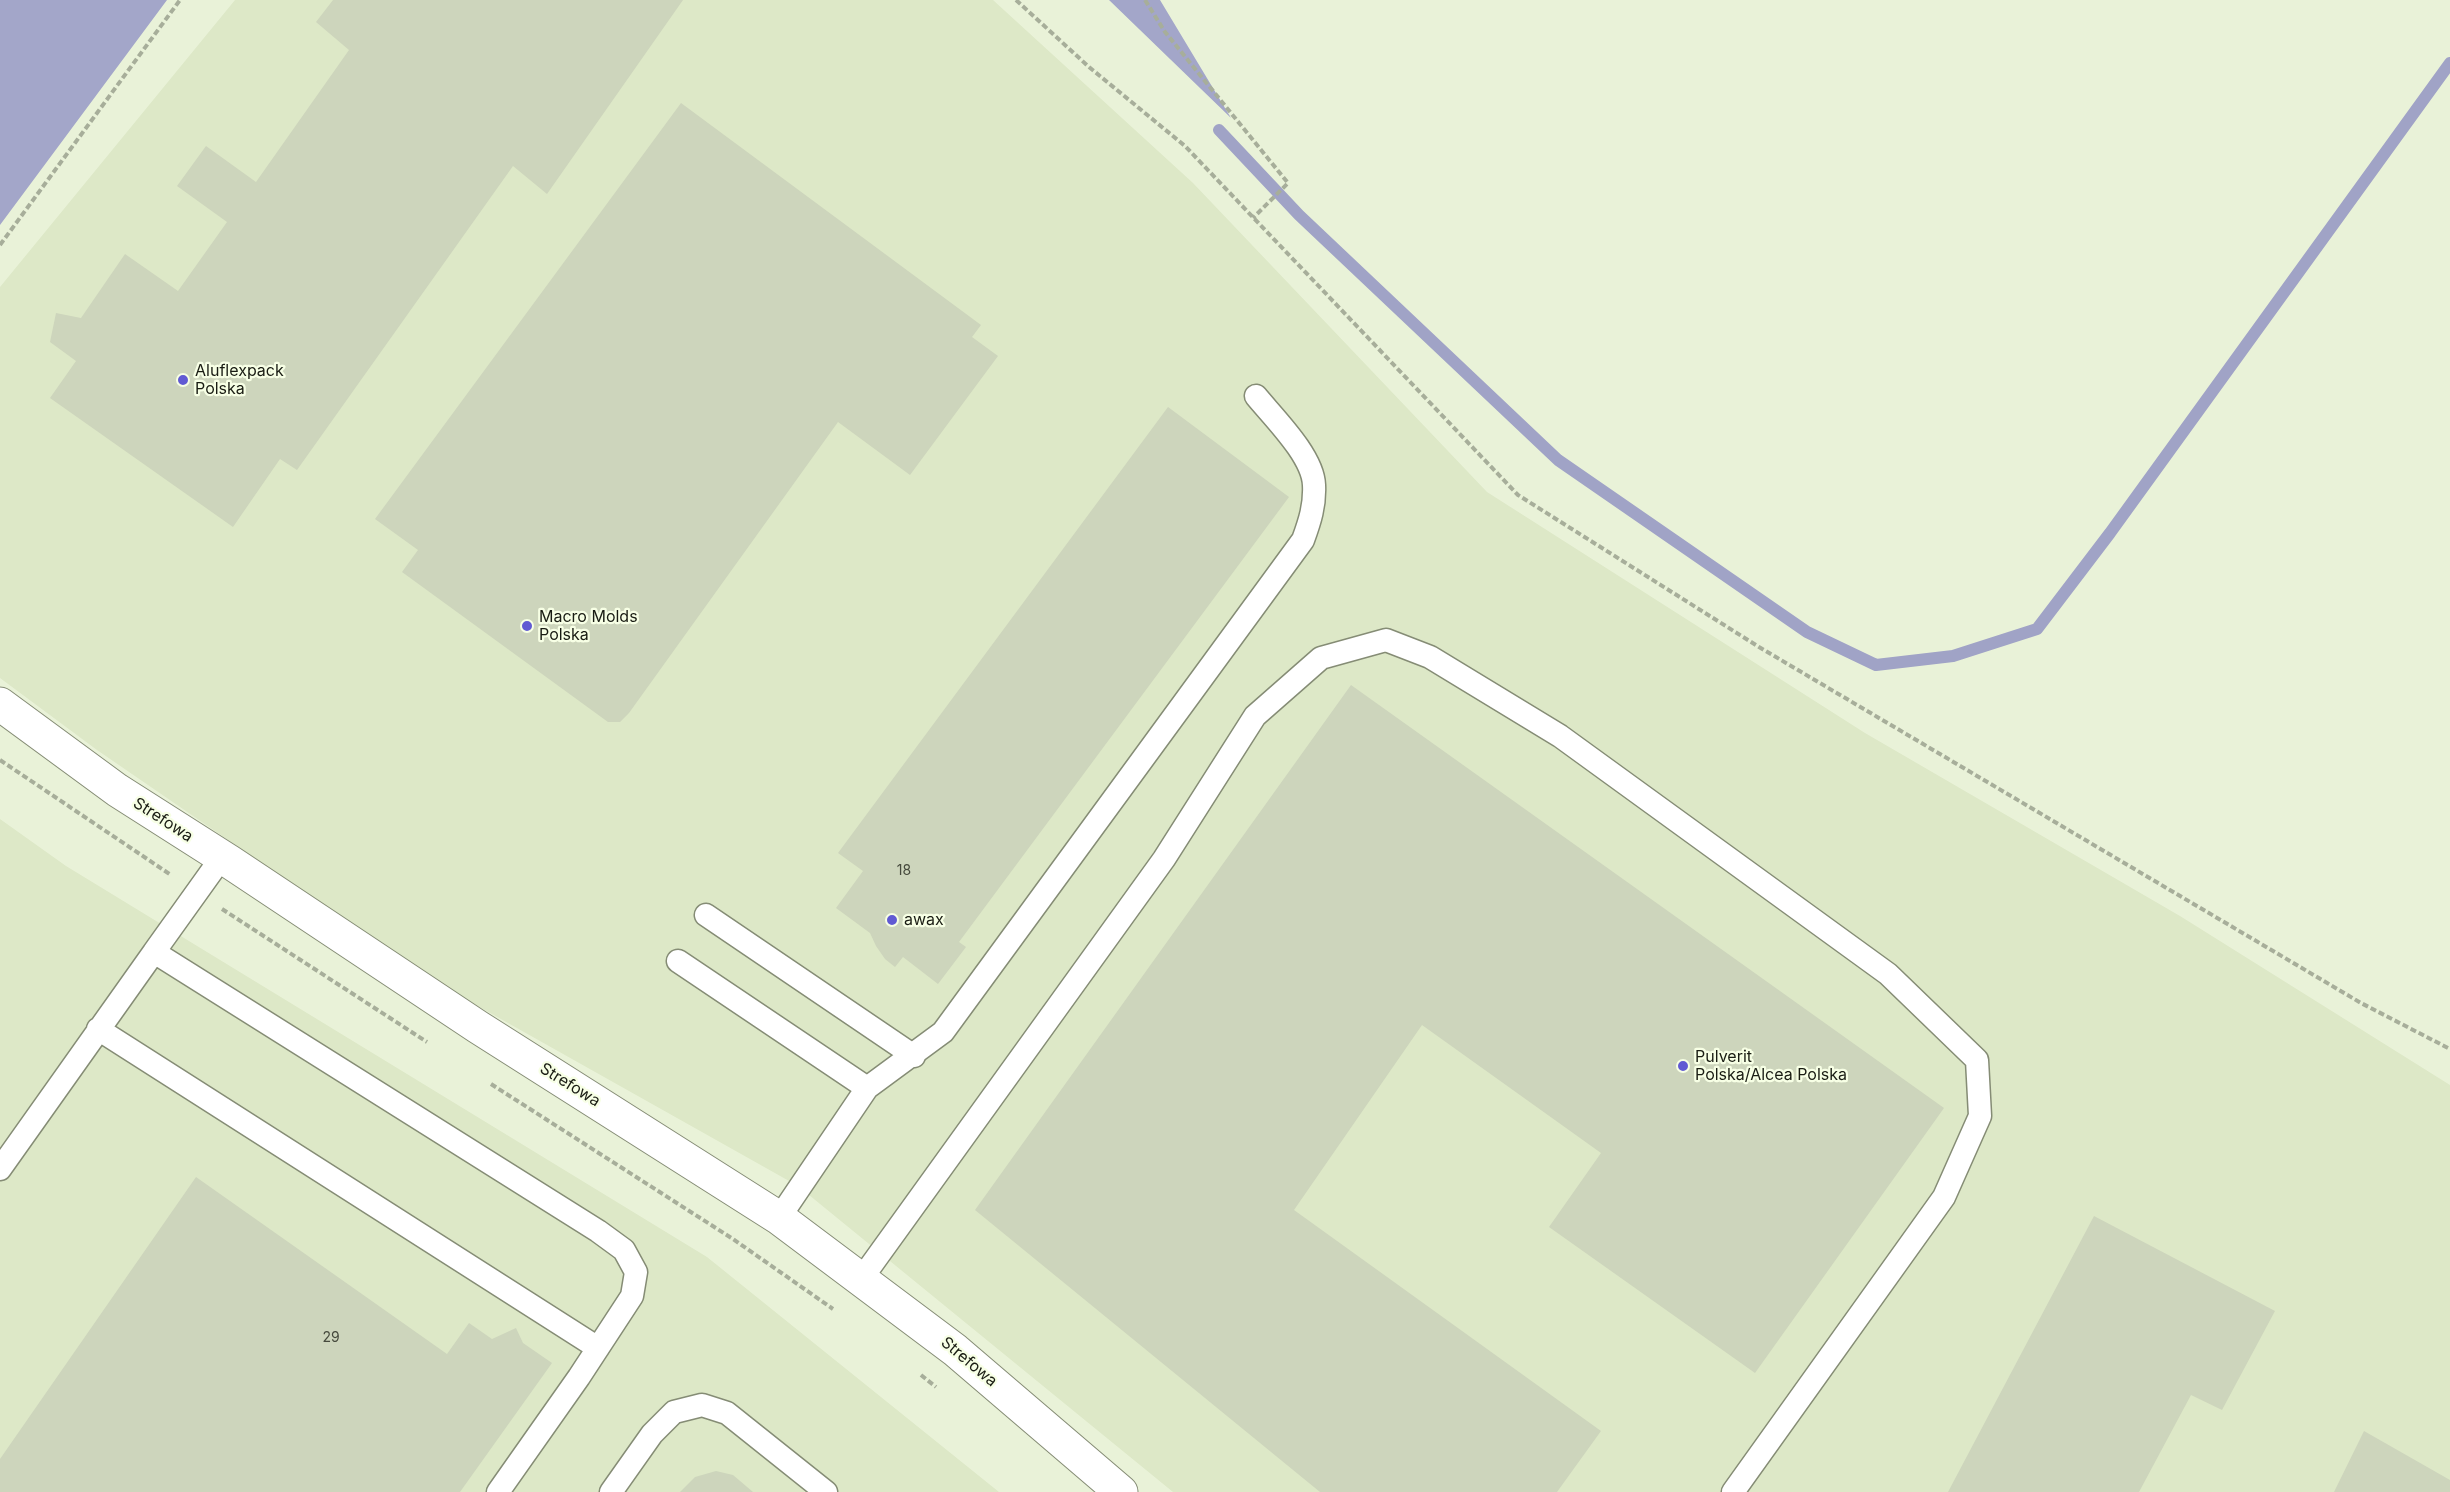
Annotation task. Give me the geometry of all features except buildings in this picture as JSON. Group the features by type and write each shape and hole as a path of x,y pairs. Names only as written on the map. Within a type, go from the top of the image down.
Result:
{"street":[{"name":"Strefowa","path":"0,704 117,790 478,1027 779,1218 862,1278 955,1350 1121,1492"}],"lane":[{"path":"779,1218 867,1088 914,1056 943,1032 1303,540 1313,515 1315,483 1308,463 1256,396"},
{"path":"862,1278 1164,859 1255,716 1321,658 1386,640 1430,657 1560,736 1888,974 1977,1060 1980,1116 1944,1197 1733,1492"},
{"path":"0,1169 222,857"},
{"path":"706,915 914,1056"},
{"path":"154,951 597,1231 624,1251 636,1272 632,1296 498,1492"},
{"path":"678,961 867,1088"},
{"path":"98,1029 598,1348"},
{"path":"611,1492 652,1434 674,1412 702,1405 727,1413 826,1492"}],"path":[{"path":"0,245 180,0"},
{"path":"1016,0 1089,67 1185,146 1518,495 1759,647 2361,1003 2450,1049"},
{"path":"1145,0 1165,32 1288,183 1253,218"},
{"path":"0,760 432,1045"},
{"path":"482,1078 733,1239 840,1314"},
{"path":"915,1371 942,1392"}],"shaded area":[{"path":"0,0 167,0 0,225"},
{"path":"235,0 993,0 1193,183 1487,492 1865,733 2180,916 2450,1085 2450,1492 1173,1492 798,1186 435,982 97,750 0,678 0,287"},
{"path":"1109,0 1160,0 1231,118"},
{"path":"0,819 66,866 707,1257 999,1492 0,1492"}],"waterway":[{"path":"1219,130 1299,215 1558,460 1807,632 1876,665 1953,656 2037,629 2110,533 2450,63"}],"place":[{"name":"Aluflexpack Polska","path":"183,380"},
{"name":"Macro Molds Polska","path":"527,626"},
{"name":"awax","path":"892,920"},
{"name":"Pulverit Polska/Alcea Polska","path":"1683,1066"}]}
